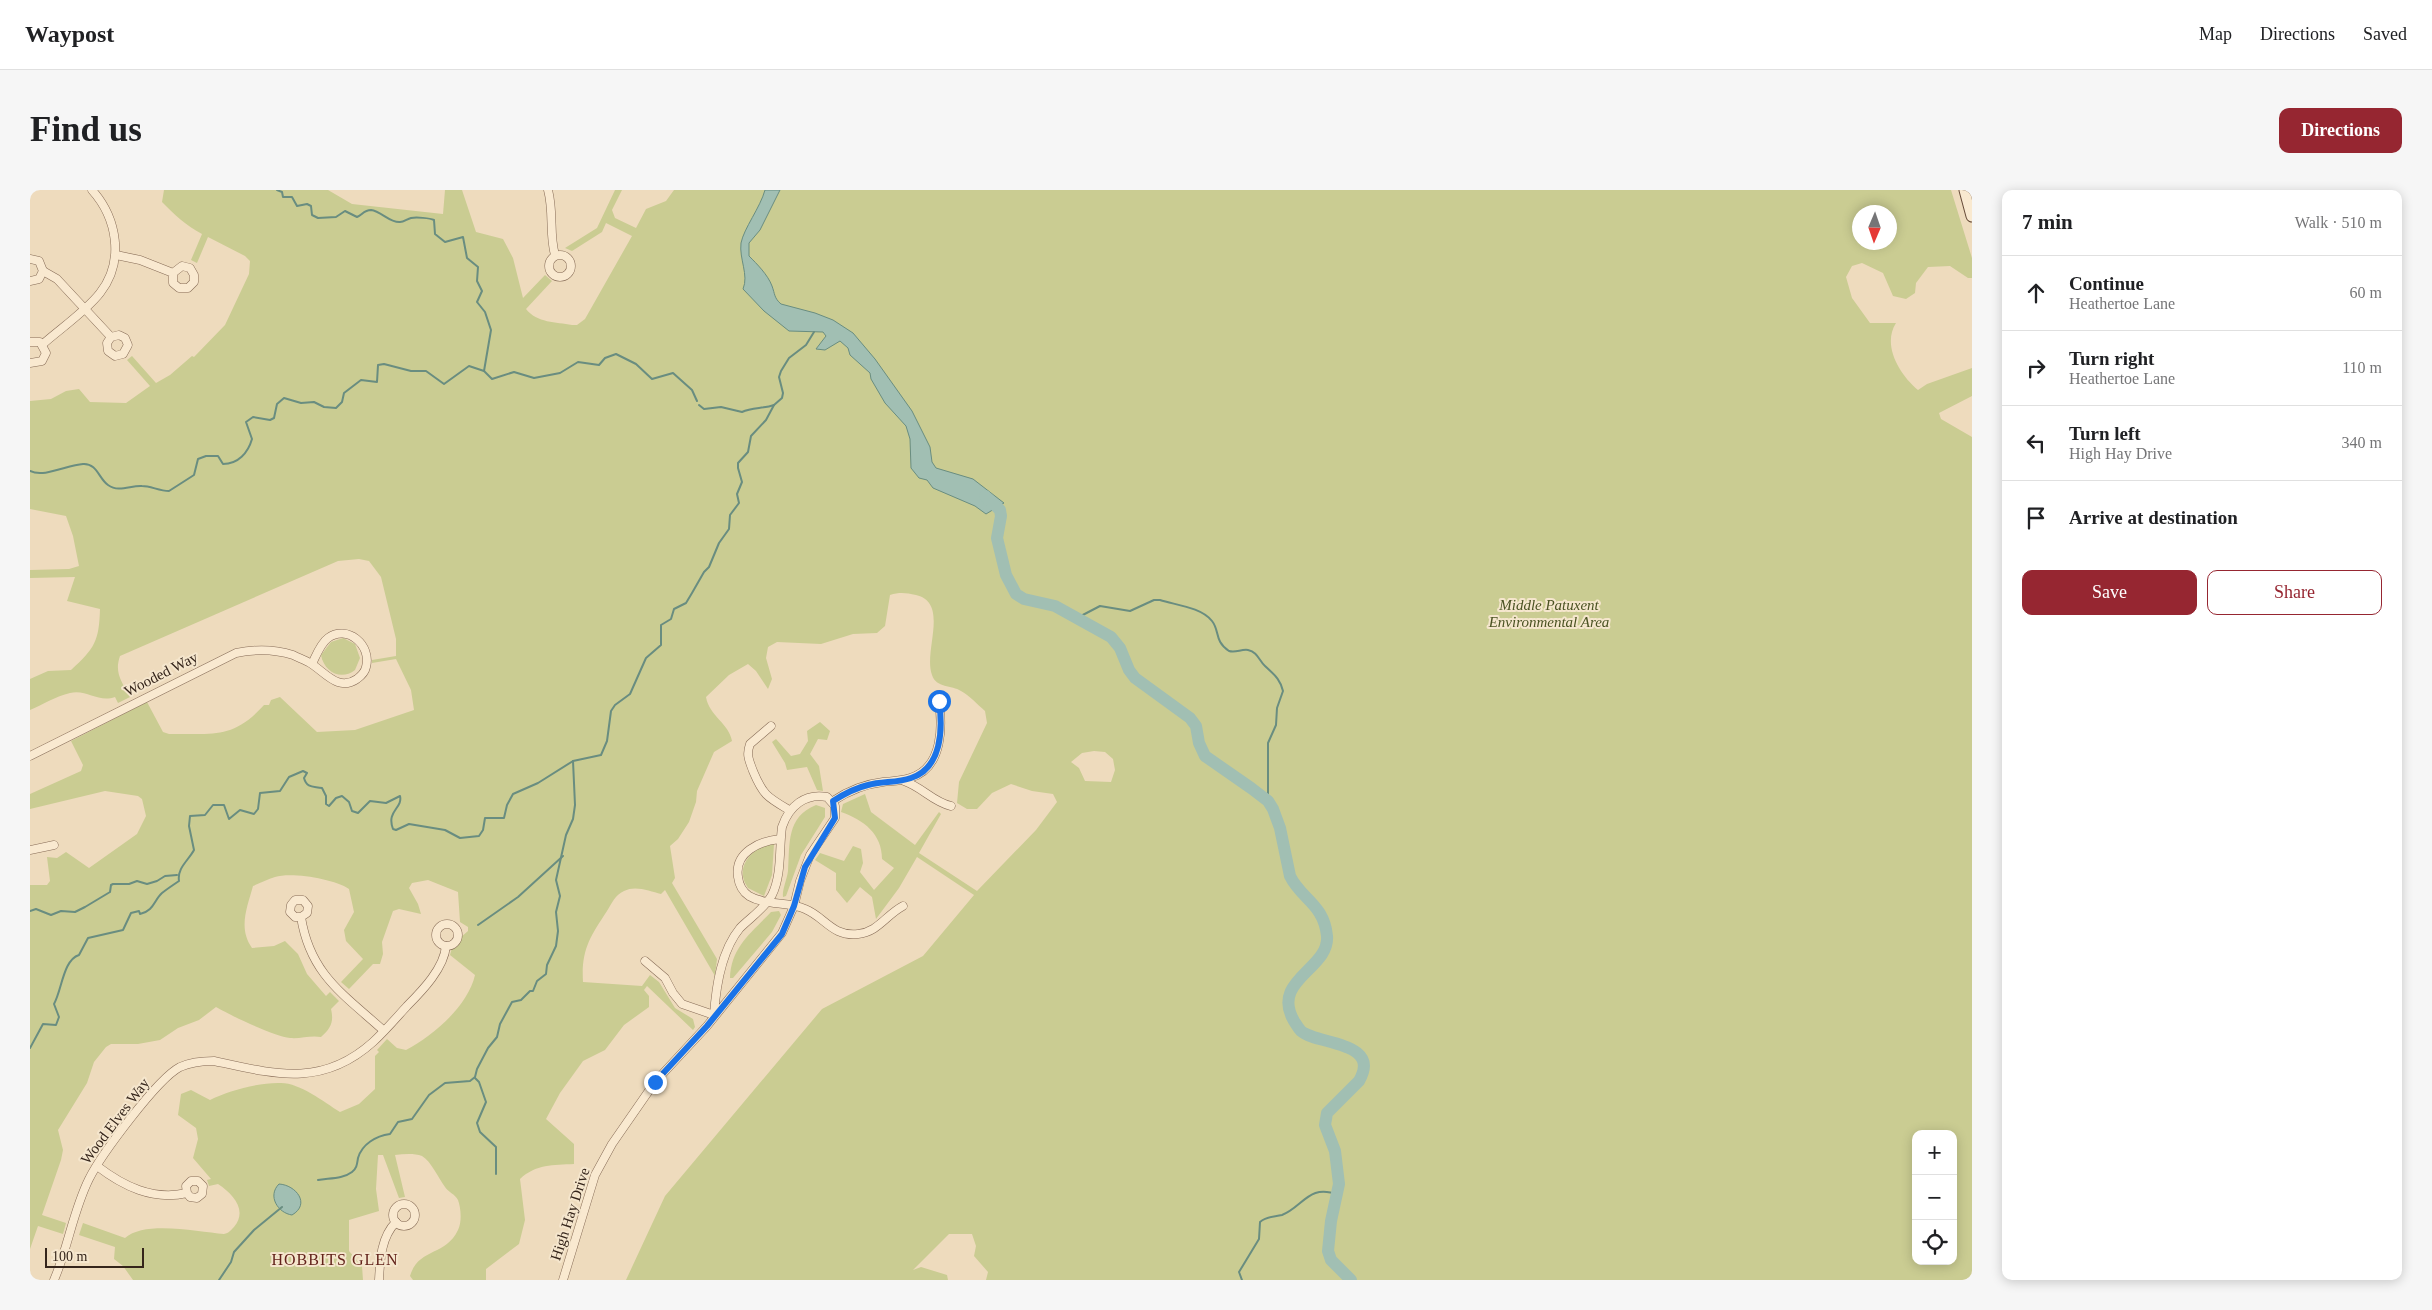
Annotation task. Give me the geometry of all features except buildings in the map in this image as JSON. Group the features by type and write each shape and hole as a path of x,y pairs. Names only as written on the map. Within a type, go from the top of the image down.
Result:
{"street":[{"path":"43,344 84,308 104,286 116,255 114,233 109,215 92,190"},
{"path":"548,190 552,211 552,241 555,255"},
{"path":"1965,190 1972,216"},
{"path":"116,255 140,260 173,273"},
{"path":"30,259 39,261 43,271 57,279 111,337"},
{"path":"30,281 39,279 43,271"},
{"path":"30,342 36,341 43,344 46,353 42,361 30,363"},
{"name":"Wooded Way","path":"30,756 236,654 248,651 272,651 293,656 312,664 330,679 342,683 348,682 363,673 367,664 363,645 355,637 338,634 326,641 312,664"},
{"path":"771,726 750,744 748,759 761,789 772,800 790,810 800,802 813,796 827,797 833,801 868,784 902,780 919,774 933,763 938,744 940,723 938,695"},
{"path":"902,780 921,788 938,802 951,806"},
{"name":"High Hay Drive","path":"563,1280 595,1175 612,1144 655,1082 702,1032 782,934 794,906 800,881 810,855 835,818 833,801"},
{"name":"High Hay Drive","path":"714,1015 722,963 729,944 742,927 767,902 776,885 782,826 790,810"},
{"path":"780,839 768,840 755,845 744,854 738,866 738,880 740,887 750,897 794,906 813,913 834,930 850,934 872,931 902,906"},
{"path":"30,850 54,844"},
{"path":"301,917 308,946 325,977 383,1030"},
{"name":"Wood Elves Way","path":"54,1280 83,1194 97,1166 158,1085 181,1067 202,1062 214,1062 272,1074 309,1074 336,1066 373,1042 412,1001 443,960 446,946"},
{"path":"645,961 665,978 673,993 682,1004 714,1015"},
{"path":"719,982 736,989"},
{"path":"97,1166 122,1184 132,1188 152,1193 174,1195 187,1193"},
{"path":"379,1280 384,1242 396,1222"}],"green space":[{"name":"Middle Patuxent Environmental Area","path":"164,190 328,190 352,204 443,214 445,190 462,190 476,232 503,239 513,258 523,298 545,275 552,281 526,309 530,314 553,322 577,325 585,319 632,236 606,223 602,232 572,251 565,248 597,228 615,190 622,190 612,210 615,218 636,228 646,209 666,201 674,190 1951,190 1972,258 1972,278 1968,278 1950,266 1928,267 1916,283 1915,293 1906,299 1893,296 1883,273 1862,263 1852,266 1846,277 1852,298 1870,323 1896,323 1892,332 1892,350 1899,368 1918,390 1927,384 1972,368 1972,396 1939,413 1941,419 1972,437 1972,1280 986,1280 988,1272 974,1256 976,1246 972,1234 949,1234 913,1270 921,1267 947,1275 948,1280 626,1280 665,1196 822,1009 923,956 974,895 917,857 899,888 876,919 872,897 860,887 847,903 836,890 836,873 815,860 820,853 844,861 853,846 861,849 863,863 860,872 874,890 894,868 882,859 879,842 870,829 857,819 841,812 843,804 865,794 871,812 915,845 939,812 941,814 919,853 977,891 1036,830 1057,802 1053,794 1032,791 1011,784 992,793 977,809 967,809 957,803 959,782 987,723 985,711 964,693 941,684 934,679 930,665 934,618 932,608 926,600 916,595 903,593 890,595 885,626 877,633 853,634 821,644 777,642 768,647 766,658 772,679 768,689 756,671 748,664 729,675 706,697 708,704 727,729 732,741 714,752 697,791 696,802 689,822 678,839 670,846 675,878 672,883 717,959 715,976 665,890 661,894 642,889 628,889 614,900 588,944 585,952 583,982 642,986 650,975 659,982 675,1008 693,1019 695,1027 693,1030 647,986 644,990 649,996 649,1007 624,1025 605,1050 583,1061 560,1093 546,1119 574,1144 574,1164 552,1165 539,1168 532,1170 520,1179 525,1220 519,1244 486,1269 486,1280 413,1280 410,1276 419,1260 453,1239 461,1219 457,1198 446,1189 429,1162 416,1154 395,1155 405,1197 399,1198 383,1155 378,1155 376,1189 379,1211 349,1220 349,1251 362,1266 363,1280 133,1280 123,1266 114,1259 115,1247 79,1235 83,1223 125,1238 134,1233 159,1228 224,1234 229,1232 238,1221 240,1215 237,1203 218,1184 209,1186 207,1180 211,1179 193,1158 198,1139 196,1128 178,1115 181,1094 191,1090 210,1100 244,1088 281,1083 296,1086 340,1112 359,1104 375,1089 375,1056 379,1052 377,1050 387,1039 397,1048 406,1050 427,1037 448,1019 465,998 475,975 450,955 453,944 468,931 468,927 460,922 458,892 428,880 412,883 409,888 421,914 399,909 393,911 382,942 383,954 380,964 373,964 349,989 341,982 363,959 346,941 344,930 354,912 349,889 323,879 292,875 275,877 253,886 245,918 245,933 252,948 274,946 285,941 298,954 307,974 326,996 330,992 339,1001 331,1009 332,1021 329,1028 321,1037 283,1037 216,1007 199,1020 178,1028 160,1040 138,1044 111,1044 106,1047 94,1062 87,1083 58,1130 63,1150 42,1215 66,1223 63,1234 38,1226 30,1249 30,885 47,885 50,881 47,857 57,858 66,852 89,868 137,834 146,816 142,799 138,796 105,791 30,809 30,794 81,771 83,765 71,741 147,702 163,732 169,734 210,734 231,729 253,716 264,705 269,705 271,700 280,697 317,732 355,730 414,710 411,690 396,659 372,663 372,660 396,656 396,639 381,577 369,561 359,559 338,561 120,656 118,672 130,697 118,703 115,697 103,698 76,692 60,696 30,710 30,679 48,671 71,670 86,656 97,637 100,609 67,601 75,577 30,578 30,570 69,569 79,566 73,536 66,516 30,509 30,401 51,399 66,391 79,389 90,402 126,403 150,386 127,360 132,356 156,383 170,375 192,356 194,357 225,325 249,274 250,261 245,256 208,237 197,263 191,260 202,234 162,202","holes":["1105,752 1113,759 1115,770 1111,782 1085,781 1079,768 1071,762 1082,753"]},
{"path":"343,638 355,644 360,658 355,670 339,675 329,670 321,655 331,642"},
{"path":"820,722 830,731 827,740 818,739 810,754 819,766 823,791 817,790 807,767 787,770 785,763 772,742 776,739 791,756 800,754 808,741 807,731"},
{"path":"816,805 825,808 825,817 801,855 786,896 783,897 794,824 806,810"},
{"path":"769,843 774,844 772,875 764,896 748,888 744,881 743,867 750,855"},
{"path":"779,911 781,915 772,932 733,978 730,978 734,958 743,941 771,912"}],"shaded area":[{"path":"765,190 780,190 760,230 749,243 749,256 768,278 777,300 781,304 833,320 853,333 875,359 912,411 930,447 932,462 936,468 973,479 1004,503 986,514 975,506 933,488 927,480 919,478 911,468 910,439 906,426 885,403 871,379 870,373 850,355 848,348 840,341 825,350 816,349 826,336 823,332 789,331 764,311 743,289 745,278 741,243"},
{"path":"279,1184 296,1191 299,1196 300,1206 298,1211 292,1215 282,1211 274,1199 274,1194"}],"waterway":[{"path":"277,190 282,192 283,197 292,197 297,206 307,204 311,206 312,215 318,218 336,217 345,211 357,217 371,210 396,222 410,218 434,220 435,234 445,242 463,237 467,258 478,267 477,281 482,291 477,302 485,312 491,330 484,371"},
{"path":"30,1048 43,1024 56,1025 59,1017 54,1004 66,969 69,963 79,955 88,938 123,930 131,913 139,911 140,914 145,913 162,893 179,881 181,868 194,850 189,826 190,816 205,815 213,805 224,805 229,819 240,810 254,814 258,809 260,793 280,791 289,777 303,771 307,773 304,778 307,784 322,788 326,796 326,804 329,806 336,798 342,796 349,802 352,811 358,813 370,801 386,803 400,796 399,804 392,818 393,829 396,830 409,824 445,830 460,838 479,836 483,830 485,818 504,818 507,805 513,794 538,783 573,761 601,755 607,741 611,711 615,705 630,694 646,658 661,645 661,625 671,619 674,609 686,603 704,572 709,567 719,543 729,529 730,515 739,503 737,494 742,482 738,463 748,452 751,436 766,420 774,405 782,398 783,393 779,377 781,371 789,358 806,345 814,332"},
{"path":"30,471 42,473 88,464 112,487 121,489 145,486 169,491 194,475 198,459 206,456 218,456 223,464 233,462 242,457 252,439 246,422 253,417 270,420 274,418 277,404 284,398 301,403 314,402 324,407 336,408 342,402 344,393 361,380 377,382 378,365 384,364 411,371 426,371 444,384 469,366 484,371 492,379 514,372 534,378 560,373 578,362 599,365 605,358 616,354 636,364 652,379 673,373 692,390 697,401"},
{"path":"699,405 704,409 721,407 742,412 774,405"},
{"path":"985,496 1000,510 1001,516 997,538 1006,575 1016,594 1024,599 1055,606 1111,637 1120,648 1129,670 1135,678 1190,718 1196,726 1199,743 1205,756 1268,801 1273,809 1280,828 1290,876 1300,891 1317,909 1325,925 1327,936 1325,947 1320,957 1295,985 1289,995 1289,1007 1294,1021 1301,1031 1309,1036 1345,1046 1355,1051 1362,1058 1364,1068 1359,1081 1327,1113 1325,1125 1335,1151 1339,1184 1331,1221 1328,1251 1331,1260 1351,1280"},
{"path":"1077,618 1100,606 1130,611 1154,600 1160,600 1188,607 1207,616 1212,621 1221,644 1229,651 1248,650 1256,655 1278,679 1283,691 1277,708 1276,725 1268,743 1268,801"},
{"path":"318,1180 340,1177 352,1172 356,1167 360,1153 366,1145 375,1139 390,1134 398,1122 412,1119 429,1095 445,1083 470,1081 475,1077 488,1048 497,1037 500,1024 512,1002 521,1000 530,991 533,991 537,981 546,974 547,965 556,946 558,931 556,912 560,896 556,880 575,805 573,761"},
{"path":"478,925 518,897 563,856"},
{"path":"30,911 36,909 51,915 61,911 75,912 110,892 111,885 113,884 129,884 137,881 147,884 165,876 177,875"},
{"path":"475,1078 479,1082 486,1102 477,1123 480,1132 496,1147 496,1174"},
{"path":"1242,1280 1239,1272 1259,1239 1260,1222 1282,1215 1313,1194 1328,1192 1338,1195"},
{"path":"219,1280 231,1262 234,1252 254,1230 282,1207"}],"district":[{"name":"HOBBITS GLEN","path":"335,1259"}],"route":[{"path":"655,1082 707,1026 752,968 782,934 787,926 810,855 835,818 833,801 868,784 911,778 928,769 933,763 938,744 940,723 939,701"}]}
